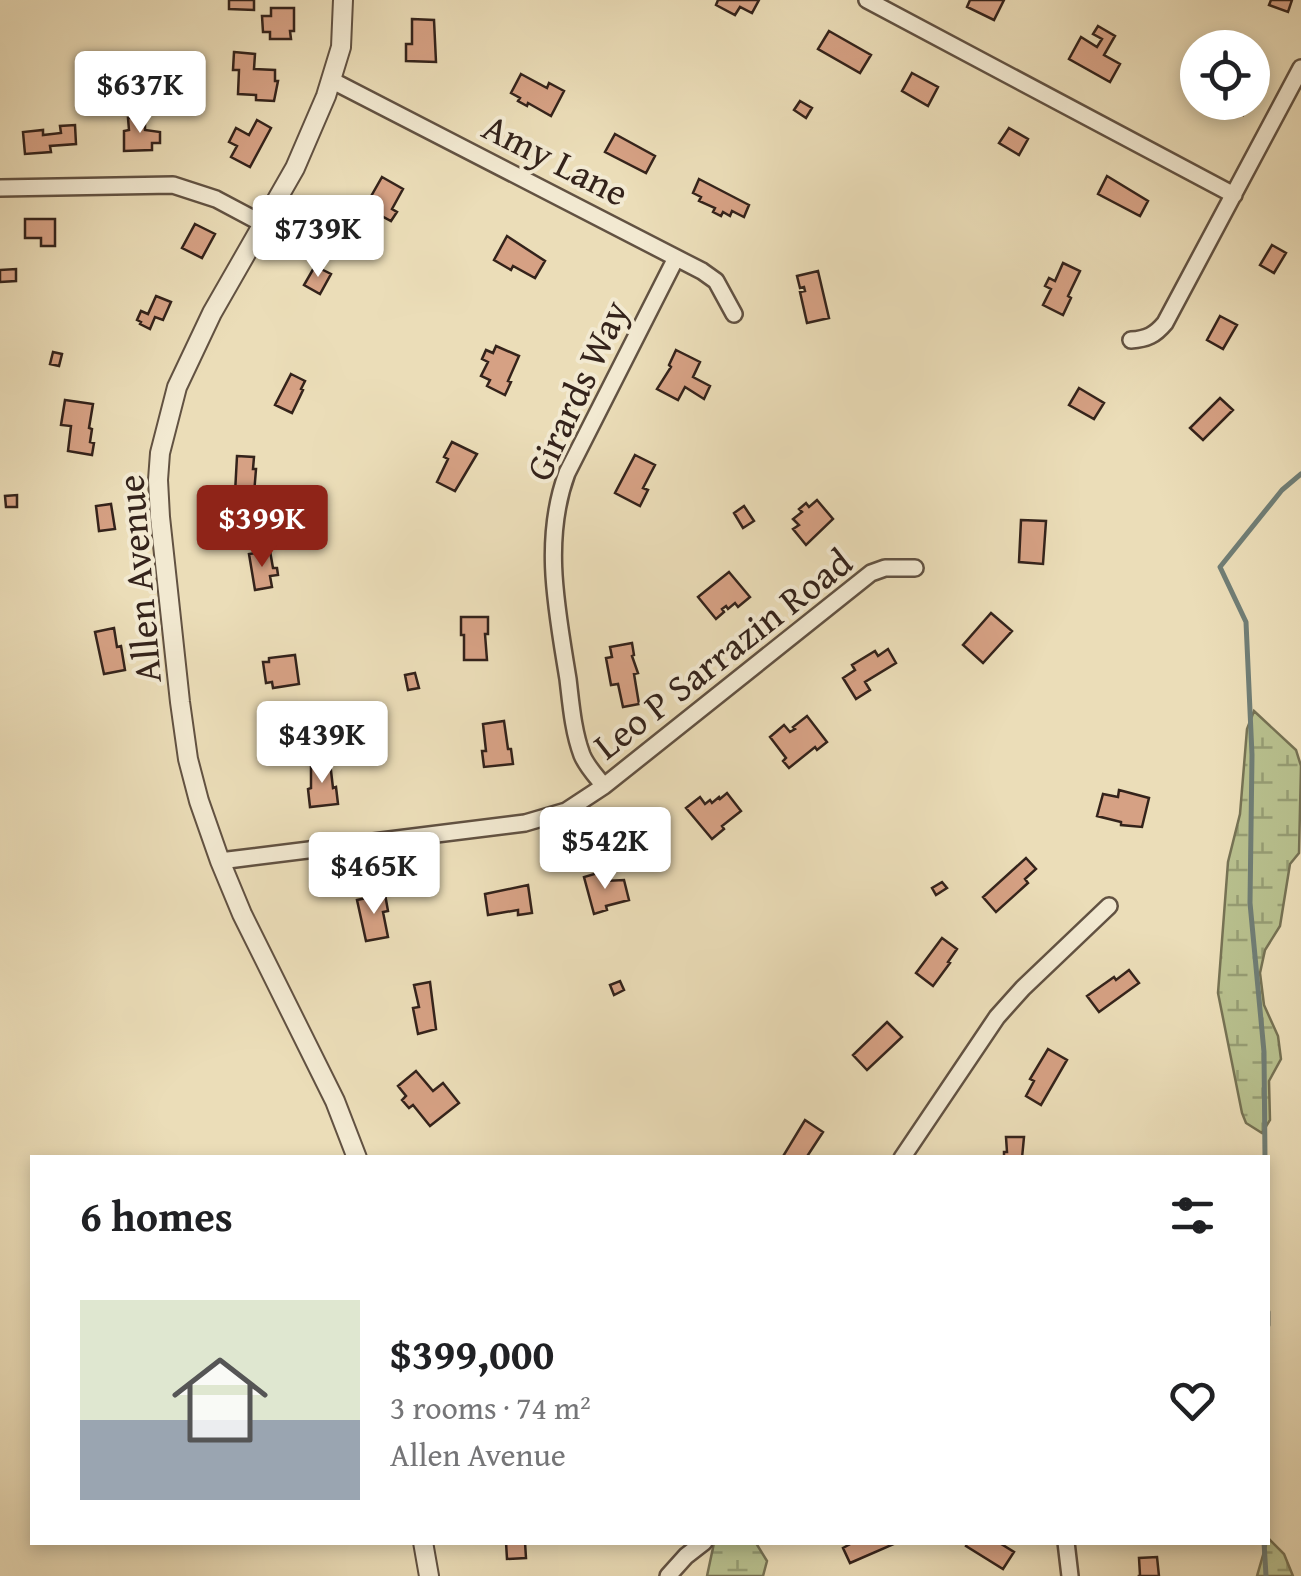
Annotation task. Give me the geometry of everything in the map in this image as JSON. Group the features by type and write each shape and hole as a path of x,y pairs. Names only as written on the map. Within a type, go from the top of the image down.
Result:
{"street":[{"name":"Allen Avenue","path":"343,0 341,46 332,80 295,168 212,312 177,387 160,453 158,480 188,759 220,861 264,962 331,1092 357,1155"},
{"path":"867,0 1234,196"},
{"path":"1131,340 1147,339 1165,323 1301,68"},
{"name":"Amy Lane","path":"332,80 702,271 716,282 734,314"},
{"path":"0,188 173,185 216,198 262,224"},
{"name":"Girards Way","path":"604,786 583,756 574,720 556,592 553,550 557,506 568,473 676,258"},
{"name":"Leo P Sarrazin Road","path":"220,861 525,823 566,811 604,786 871,573 885,568 915,568"},
{"path":"904,1155 997,1018 1109,906"},
{"path":"424,1545 429,1576"},
{"path":"668,1576 701,1545"},
{"path":"1066,1545 1070,1576"}],"green space":[{"path":"1254,711 1296,750 1301,766 1299,853 1290,864 1280,926 1265,950 1260,973 1264,1005 1278,1036 1281,1059 1269,1081 1270,1120 1262,1133 1246,1123 1242,1113 1218,993 1228,862 1240,814 1247,729"},
{"path":"1270,1540 1284,1554 1293,1576 1257,1576"},
{"path":"714,1545 757,1545 767,1561 763,1576 707,1576"}],"building":[{"path":"229,0 254,0 254,10 229,9"},
{"path":"718,0 759,0 752,13 740,7 735,15 716,5"},
{"path":"970,0 1004,0 994,20 967,7"},
{"path":"1271,0 1292,0 1288,12 1269,5"},
{"path":"271,8 294,8 291,39 270,39 270,32 263,32 262,16 271,16"},
{"path":"412,19 434,20 436,62 406,61 406,44 412,44"},
{"path":"1098,26 1115,36 1104,55 1120,64 1110,82 1069,59 1081,37 1097,47 1102,39 1093,34"},
{"path":"829,31 871,55 860,73 818,49"},
{"path":"234,52 255,54 254,69 275,70 278,81 274,101 238,94 239,70 233,70"},
{"path":"912,73 938,87 928,106 902,91"},
{"path":"521,74 547,88 549,83 564,91 551,116 518,101 520,98 511,93"},
{"path":"800,101 812,108 806,118 794,110"},
{"path":"145,117 145,130 160,132 160,143 152,143 152,150 124,151 128,118"},
{"path":"257,120 271,128 250,167 231,157 237,146 229,142 236,128 249,135"},
{"path":"75,125 76,144 50,146 51,152 25,154 23,132 61,133 60,126"},
{"path":"1009,128 1028,139 1019,155 999,143"},
{"path":"615,134 655,156 646,173 605,152"},
{"path":"1107,176 1148,201 1140,216 1098,194"},
{"path":"382,177 403,189 392,209 397,212 391,221 365,207"},
{"path":"699,179 749,205 744,217 732,211 730,216 723,212 721,216 713,212 715,208 699,201 701,197 693,193"},
{"path":"25,219 55,219 55,246 41,246 41,238 25,238"},
{"path":"195,224 215,234 202,258 182,248"},
{"path":"507,236 545,261 535,278 494,260"},
{"path":"1272,245 1286,253 1274,273 1260,265"},
{"path":"1063,263 1080,271 1063,315 1043,305 1051,289 1045,286 1049,278 1055,281"},
{"path":"315,266 331,274 320,294 304,285"},
{"path":"16,269 16,281 0,282 0,270"},
{"path":"818,271 829,318 807,323 800,292 805,291 797,276"},
{"path":"156,296 171,302 163,320 155,317 150,329 137,320 141,311 148,314"},
{"path":"1220,316 1237,325 1223,349 1207,340"},
{"path":"496,346 519,356 505,395 487,386 490,380 481,376 488,362 482,359 486,350 493,353"},
{"path":"676,350 700,362 693,377 710,386 704,399 685,387 678,400 657,389"},
{"path":"53,352 62,354 59,366 50,364"},
{"path":"291,374 305,381 292,413 275,405"},
{"path":"1079,388 1104,403 1094,419 1069,405"},
{"path":"1220,398 1233,410 1203,440 1190,428"},
{"path":"65,400 93,404 89,428 90,442 94,443 92,455 68,451 71,426 61,425"},
{"path":"452,442 477,454 455,491 437,482"},
{"path":"635,455 655,465 643,488 648,490 640,506 615,493"},
{"path":"237,456 254,457 254,494 235,493"},
{"path":"17,495 17,507 6,507 5,496"},
{"path":"817,500 833,519 806,545 793,529 799,525 793,519 806,503 809,507"},
{"path":"111,504 115,529 99,531 96,506"},
{"path":"744,506 754,521 743,528 734,513"},
{"path":"1021,520 1046,521 1043,564 1019,562"},
{"path":"270,551 278,575 270,576 272,587 255,590 249,554"},
{"path":"729,572 750,597 738,607 735,603 728,609 726,606 716,619 698,597"},
{"path":"991,613 1012,631 983,663 963,645"},
{"path":"461,617 488,617 487,660 464,660"},
{"path":"114,628 125,670 104,674 95,632"},
{"path":"632,643 639,704 623,707 618,684 611,685 606,658 612,657 610,647"},
{"path":"888,649 896,663 865,682 870,690 856,699 843,678 855,670 852,665 875,651 878,656"},
{"path":"295,655 299,684 273,688 272,682 266,683 263,662"},
{"path":"415,673 419,688 408,690 405,675"},
{"path":"807,716 827,742 789,768 770,737 784,725 790,732"},
{"path":"504,721 513,764 484,767 483,724"},
{"path":"330,762 338,804 310,807 311,764"},
{"path":"1119,790 1149,798 1142,827 1121,825 1097,816 1103,794 1118,797"},
{"path":"727,793 741,811 712,839 686,808 700,797 705,804 710,800 712,803"},
{"path":"1026,858 1036,869 1025,879 1028,883 996,912 983,897"},
{"path":"601,872 604,881 624,880 629,900 594,914 584,877"},
{"path":"942,882 947,888 936,895 932,888"},
{"path":"528,885 532,913 518,915 518,910 488,915 485,894"},
{"path":"385,894 388,911 383,912 388,937 366,941 357,900"},
{"path":"942,938 957,949 933,986 916,973"},
{"path":"1129,970 1139,983 1099,1012 1087,996"},
{"path":"620,981 624,990 614,995 610,985"},
{"path":"430,982 436,1029 418,1034 413,1008 419,1007 414,985"},
{"path":"887,1022 902,1037 867,1070 853,1055"},
{"path":"1048,1049 1067,1060 1041,1105 1026,1096 1034,1081 1030,1079"},
{"path":"416,1071 433,1091 443,1083 459,1103 430,1126 413,1105 409,1108 402,1100 406,1096 398,1086"},
{"path":"805,1120 823,1132 808,1155 784,1155"},
{"path":"1006,1137 1024,1137 1022,1155 1004,1155"},
{"path":"506,1545 525,1545 526,1558 507,1559"},
{"path":"848,1545 892,1545 850,1563 843,1548"},
{"path":"1003,1545 1014,1552 1003,1569 966,1546"},
{"path":"1157,1557 1159,1576 1138,1576 1139,1558"}],"waterway":[{"path":"1265,1155 1264,1052 1250,903 1252,755 1246,622 1220,567 1282,490 1301,474"},
{"path":"1264,1545 1266,1576"}]}
